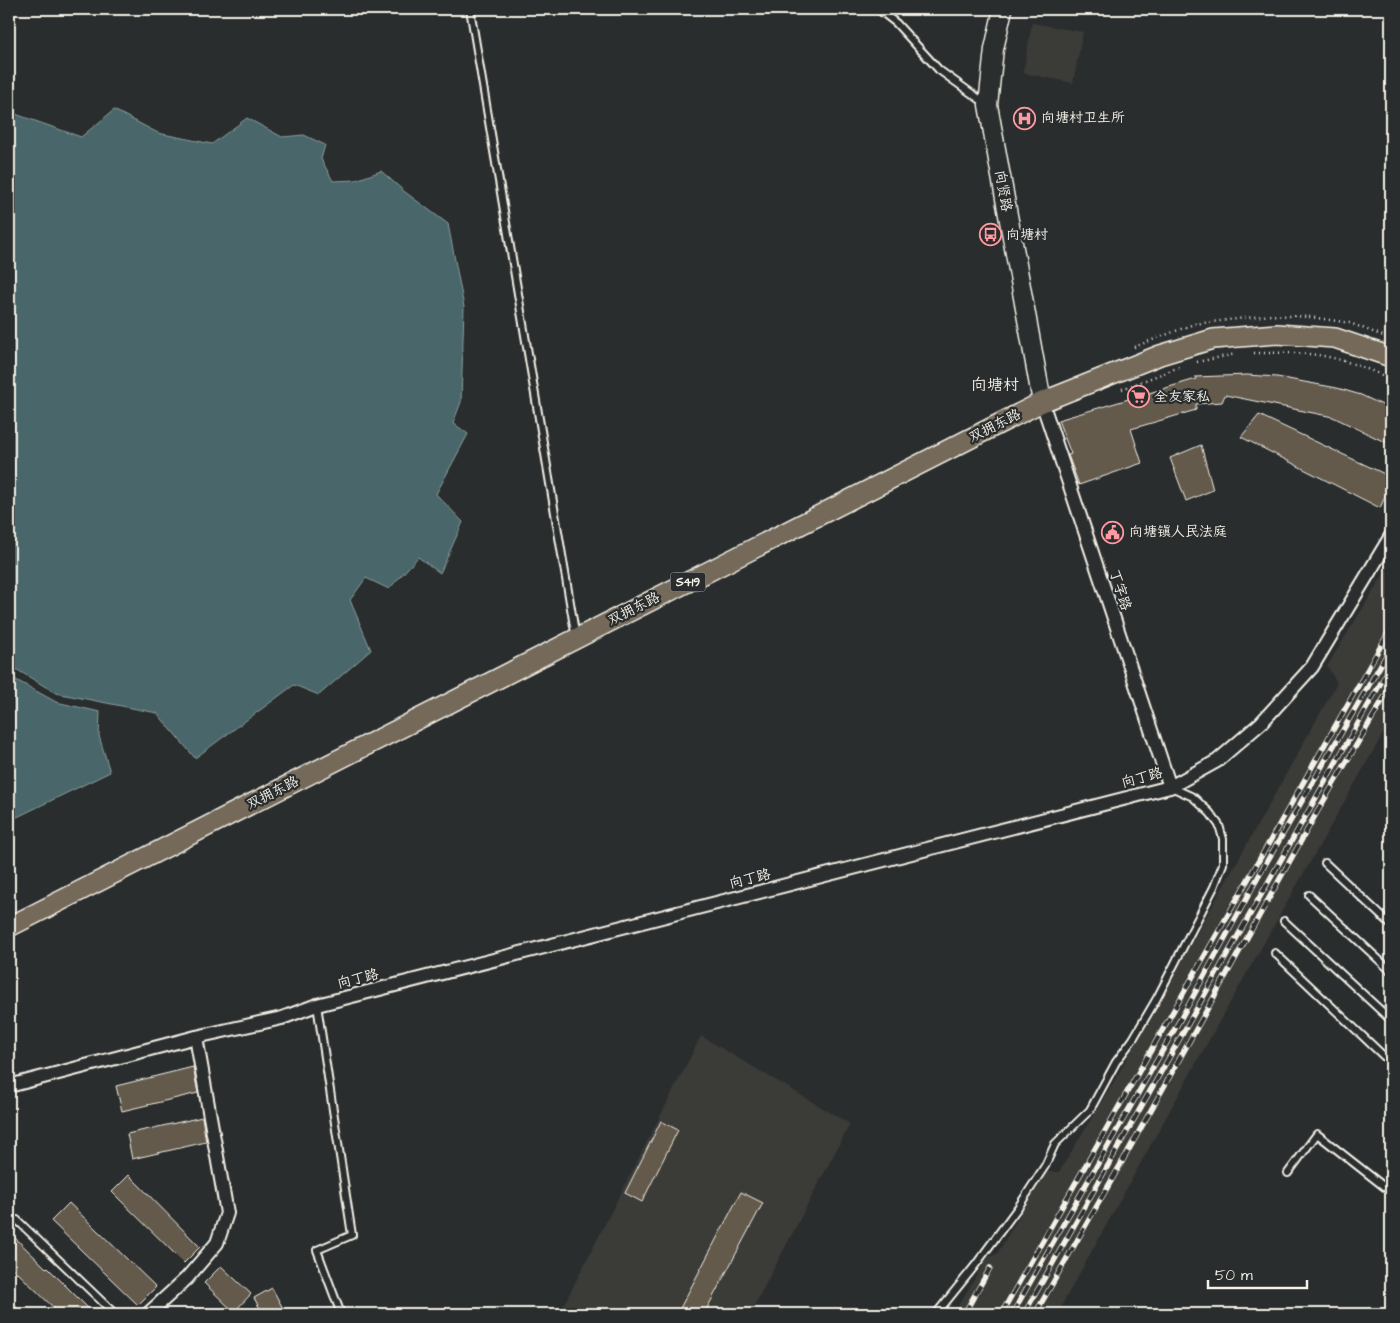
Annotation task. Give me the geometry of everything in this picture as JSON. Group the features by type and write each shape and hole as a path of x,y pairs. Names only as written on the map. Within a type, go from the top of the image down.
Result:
{"main road":[{"name":"双拥东路","path":"9,927 1042,402 1160,355 1213,339 1277,334 1335,338 1391,358"}],"street":[{"name":"向贤路","path":"1003,9 994,49 988,105 1042,402"},
{"name":"丁字路","path":"1042,402 1170,787"},
{"name":"向丁路","path":"9,1086 196,1037 282,1018 317,1005 1170,787 1217,760 1261,723 1312,667 1391,536"},
{"path":"148,1314 187,1278 217,1243 227,1213 196,1037"}],"lane":[{"path":"470,9 576,639"},
{"path":"878,9 896,24 939,70 988,105"},
{"path":"936,1314 1019,1206 1045,1166 1055,1144 1090,1110 1116,1062 1133,1039 1157,998 1214,887 1223,864 1223,839 1219,826 1210,813 1192,797 1170,787"},
{"path":"1325,863 1391,925"},
{"path":"1309,895 1391,971"},
{"path":"1284,921 1391,1020"},
{"path":"1275,953 1391,1063"},
{"path":"317,1005 352,1235 317,1250 341,1314"},
{"path":"1288,1173 1317,1134 1391,1192"},
{"path":"16,1220 115,1314"},
{"path":"9,1306 16,1314"}],"path":[{"path":"1249,353 1282,352 1318,355 1363,367 1391,379"},
{"path":"1191,363 1241,353"},
{"path":"1120,389 1182,366"}],"shaded area":[{"path":"1032,23 1083,32 1073,83 1023,73"},
{"path":"1391,562 1391,720 1219,1022 1057,1314 953,1314 988,1257 997,1254 1045,1172 1059,1172 1117,1076 1337,683 1327,666"},
{"path":"701,1036 850,1124 750,1314 559,1314"}],"water":[{"path":"9,106 18,115 81,137 114,110 158,133 212,144 247,118 282,137 304,135 325,145 321,159 333,181 356,180 381,171 405,192 448,224 464,307 461,402 453,423 468,434 436,494 463,522 440,573 418,557 389,589 366,578 350,600 371,650 319,695 294,685 195,758 157,713 56,693 9,665"},
{"path":"9,676 56,702 100,712 99,736 110,772 9,821"}],"building":[{"path":"1247,375 1277,377 1337,388 1361,395 1391,409 1391,445 1333,417 1225,395 1222,402 1196,404 1196,410 1131,429 1142,463 1079,485 1068,455 1071,454 1058,420 1196,379 1195,377"},
{"path":"1259,415 1391,477 1391,483 1380,508 1241,437"},
{"path":"1201,445 1213,490 1186,501 1170,458"},
{"path":"193,1067 198,1093 122,1111 116,1086"},
{"path":"202,1117 206,1142 132,1159 127,1134"},
{"path":"661,1121 678,1130 642,1202 625,1193"},
{"path":"129,1175 200,1247 184,1263 112,1192"},
{"path":"741,1192 763,1203 704,1314 677,1314"},
{"path":"69,1203 156,1287 138,1305 51,1221"},
{"path":"9,1232 94,1314 60,1314 17,1273 9,1265"},
{"path":"221,1266 251,1294 234,1312 204,1283"},
{"path":"272,1288 286,1314 263,1314 254,1298"}],"railway":[{"path":"1001,1314 1391,628"},
{"path":"1012,1314 1189,1004 1262,870 1391,647"},
{"path":"1024,1314 1391,665"},
{"path":"1035,1314 1316,814 1391,686"},
{"path":"964,1314 990,1268"}],"place":[{"name":"向塘村卫生所","path":"1025,118"},
{"name":"向塘村","path":"990,235"},
{"name":"全友家私","path":"1138,397"},
{"name":"向塘镇人民法庭","path":"1113,532"}],"district":[{"name":"向塘村","path":"995,385"}]}
